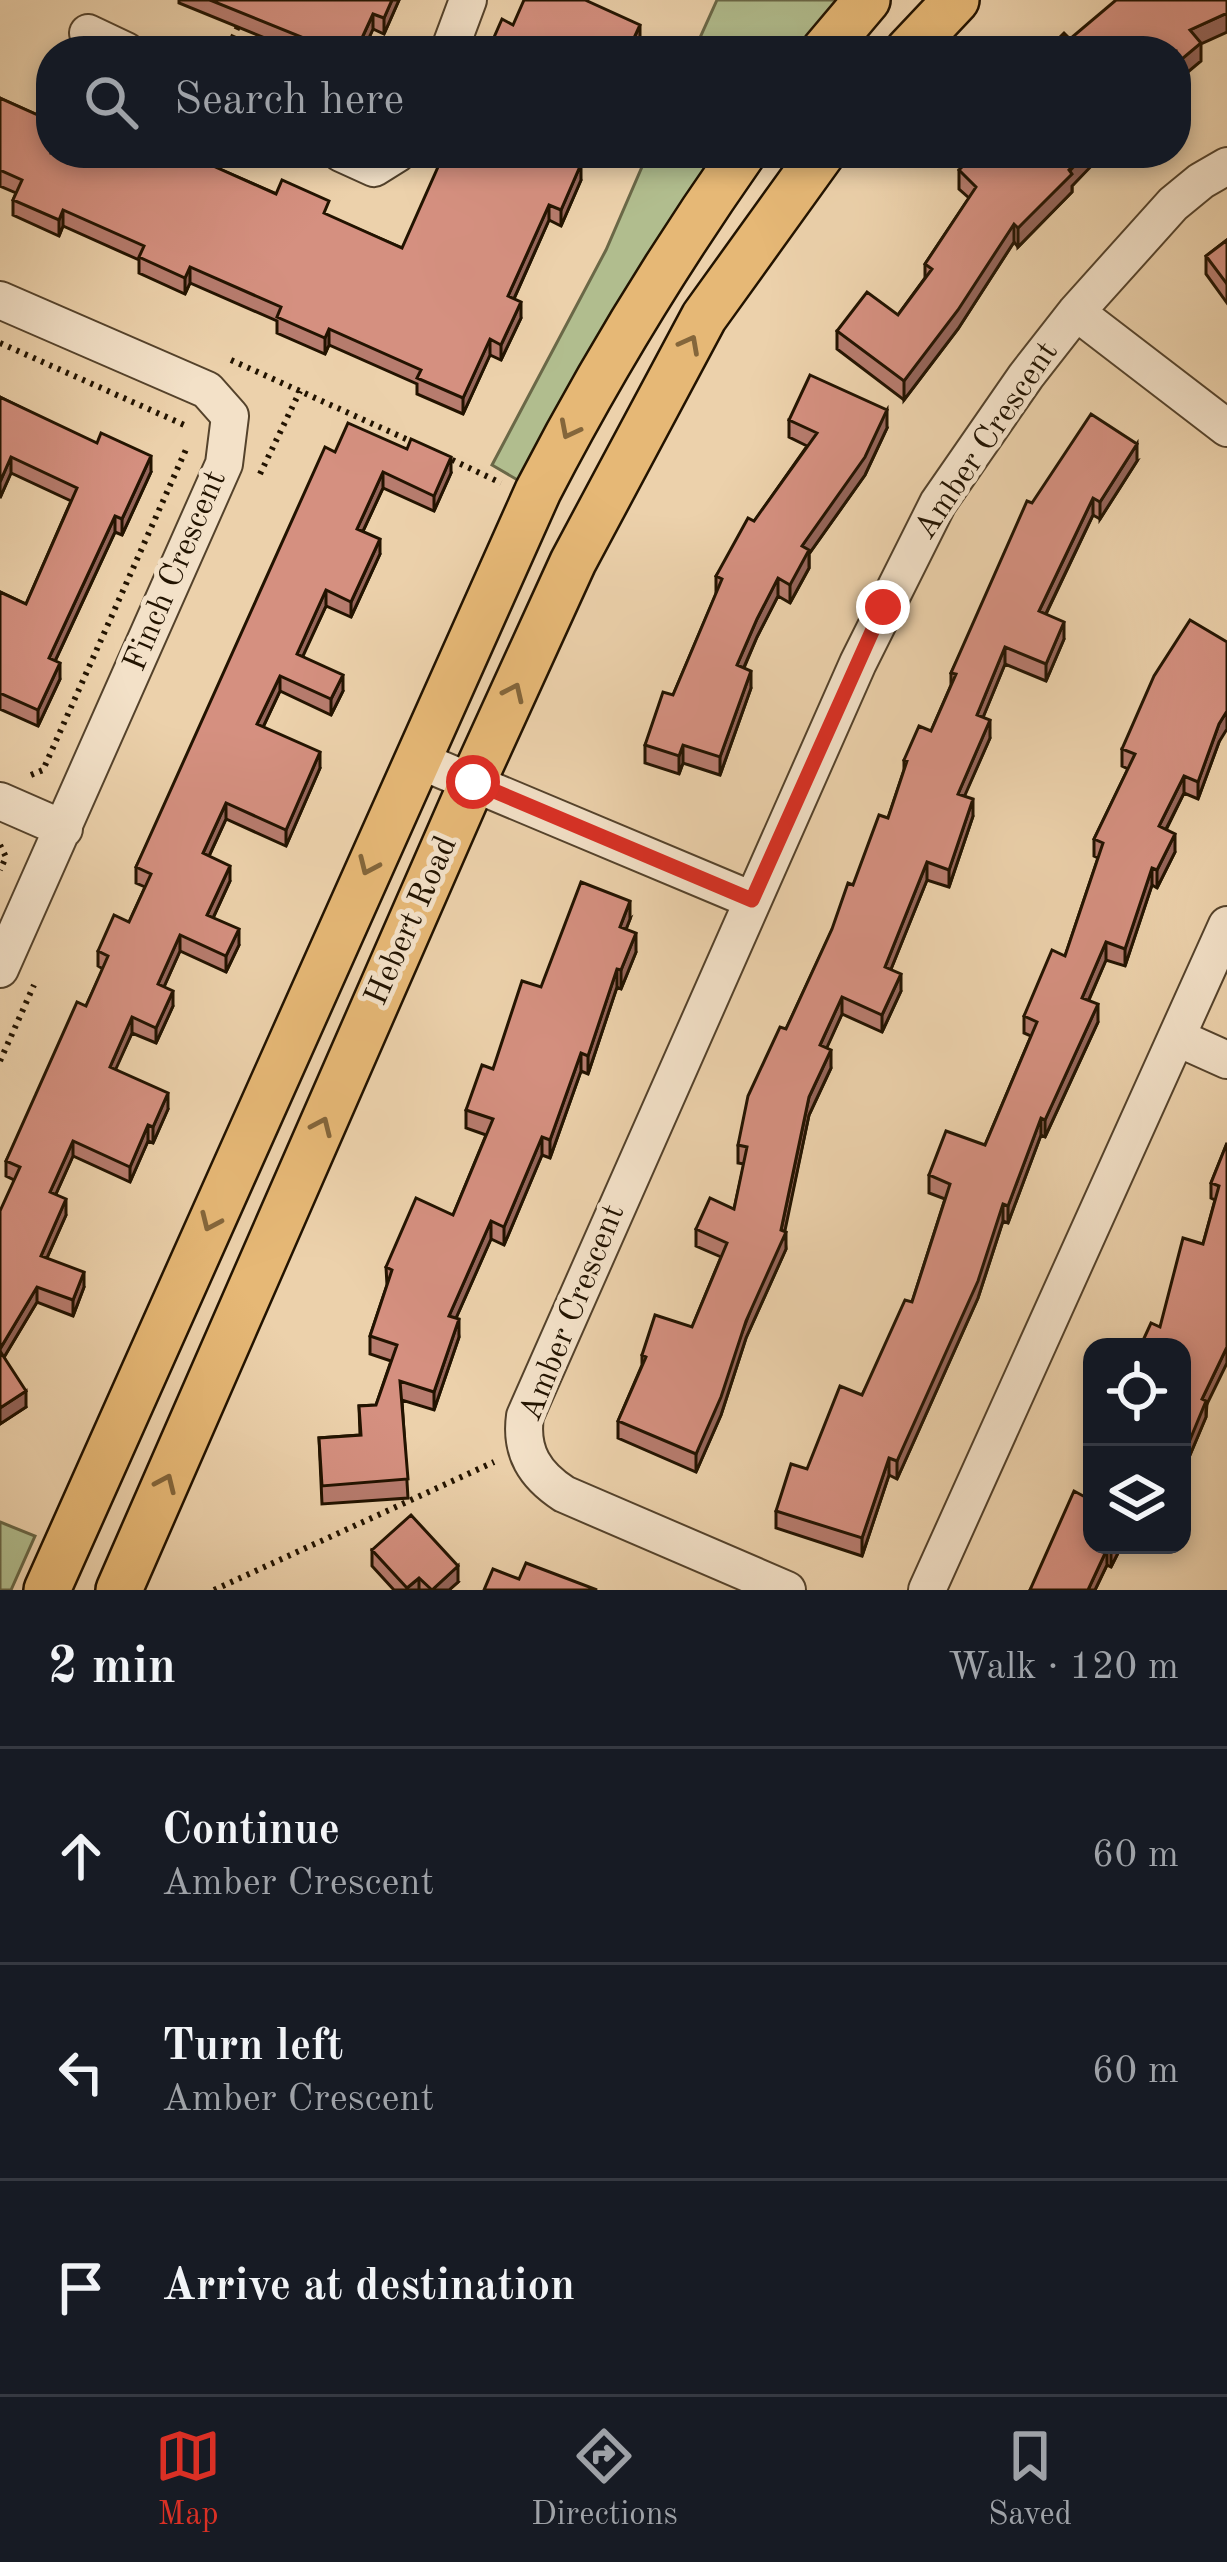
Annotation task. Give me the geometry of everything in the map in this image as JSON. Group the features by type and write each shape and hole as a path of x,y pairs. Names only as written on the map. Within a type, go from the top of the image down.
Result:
{"main road":[{"path":"837,36 867,0"},
{"path":"922,36 956,0"},
{"name":"Hebert Road","path":"47,1590 538,491 597,376 663,266 732,168"},
{"name":"Hebert Road","path":"119,1590 573,562 704,317 811,168"}],"street":[{"path":"455,36 468,0"},
{"path":"88,33 94,36"},
{"name":"Amber Crescent","path":"787,1590 564,1494 545,1481 525,1448 525,1416 883,607 938,503 1076,312 1173,204 1227,166"},
{"name":"Finch Crescent","path":"0,300 207,390 230,416 224,464 0,969"},
{"name":"Amber Crescent","path":"1076,312 1227,428"},
{"path":"416,759 752,900"},
{"path":"9,785 64,829"},
{"path":"927,1590 1227,925"},
{"path":"1178,1038 1227,1060"}],"path":[{"path":"234,36 243,15"},
{"path":"0,343 190,427 192,436 44,770 9,785"},
{"path":"300,391 418,445"},
{"path":"439,454 502,481"},
{"path":"0,845 6,857 0,870"},
{"path":"214,1590 525,1448"}],"green space":[{"path":"717,0 841,0 809,36 701,36"},
{"path":"642,168 707,168 589,355 521,482 492,465 606,250"},
{"path":"0,1522 35,1536 11,1590 0,1590"}],"building":[{"path":"210,0 392,0 384,18 373,14 363,36 299,36"},
{"path":"524,0 585,0 640,25 635,36 495,36 502,19 513,25"},
{"path":"1116,0 1227,0 1227,13 1190,30 1201,43 1191,51 1191,36 1074,36"},
{"path":"0,98 36,114 36,168 218,168 276,194 282,180 329,201 324,213 402,248 438,168 579,168 561,210 549,205 508,296 521,302 501,345 490,339 463,398 417,378 421,370 329,329 325,338 277,317 281,307 190,267 185,278 139,257 144,246 63,210 59,220 13,200 22,180 0,170"},
{"path":"1071,168 1072,174 1018,228 1014,224 904,381 837,331 867,292 898,315 932,269 925,264 976,187 959,170"},
{"path":"1227,240 1227,284 1206,256"},
{"path":"810,375 887,410 865,457 802,546 809,550 790,585 778,578 757,619 737,665 751,671 720,757 683,745 679,756 645,745 663,692 673,695 722,579 716,576 748,518 754,521 817,433 789,420"},
{"path":"0,397 97,443 101,433 151,456 122,519 115,516 49,658 60,663 38,710 0,693 0,592 26,604 77,488 11,457 0,482"},
{"path":"1091,414 1137,444 1100,502 1093,498 1039,611 1064,622 1046,664 1005,647 977,715 990,720 958,794 973,799 949,870 927,862 885,967 901,974 882,1015 842,997 820,1045 831,1050 809,1097 781,1230 786,1232 746,1321 696,1454 618,1421 646,1357 642,1355 655,1315 692,1327 727,1243 696,1229 710,1198 734,1209 747,1147 738,1145 748,1096 780,1027 786,1029 848,883 853,885 879,815 888,818 919,726 931,731 956,674 951,673 1027,501 1032,503"},
{"path":"348,423 407,449 411,439 451,457 434,496 383,472 357,529 380,539 351,602 326,590 297,654 343,675 331,699 280,676 257,724 320,752 286,830 226,803 203,853 230,866 207,915 239,929 226,956 180,935 158,984 173,991 156,1028 132,1017 110,1067 168,1093 130,1167 73,1141 50,1192 66,1199 41,1256 84,1272 73,1300 37,1287 0,1349 0,1211 20,1167 6,1161 77,1002 86,1006 108,956 98,951 114,915 129,922 151,874 136,867 325,447 335,452"},
{"path":"1190,620 1227,642 1227,711 1198,782 1184,776 1159,826 1175,834 1157,870 1152,868 1125,949 1106,942 1082,998 1098,1004 1045,1120 1041,1118 1008,1206 1003,1204 978,1281 897,1461 889,1458 862,1538 776,1511 791,1464 807,1469 840,1386 862,1395 905,1300 912,1302 950,1184 929,1175 946,1131 985,1145 1037,1022 1024,1016 1052,950 1065,956 1103,843 1094,839 1135,754 1122,749 1154,676"},
{"path":"581,882 630,901 620,927 636,933 621,970 617,969 588,1056 581,1053 550,1140 542,1137 504,1227 491,1221 449,1316 459,1319 434,1392 400,1381 408,1479 322,1486 319,1438 361,1435 359,1406 376,1405 397,1345 370,1336 392,1270 386,1267 416,1198 453,1215 493,1119 466,1110 482,1065 493,1069 522,981 541,987"},
{"path":"1227,1143 1227,1347 1202,1399 1206,1401 1191,1437 1191,1338 1144,1338 1151,1323 1160,1327 1183,1238 1203,1244 1219,1186 1211,1183"},
{"path":"0,1351 26,1391 0,1408"},
{"path":"1074,1491 1083,1496 1083,1554 1105,1554 1088,1590 1030,1590"},
{"path":"411,1515 458,1566 432,1590 419,1578 407,1588 372,1550"},
{"path":"526,1563 597,1590 484,1590 493,1569 519,1579"}],"route":[{"path":"473,782 752,900 883,607"}]}
